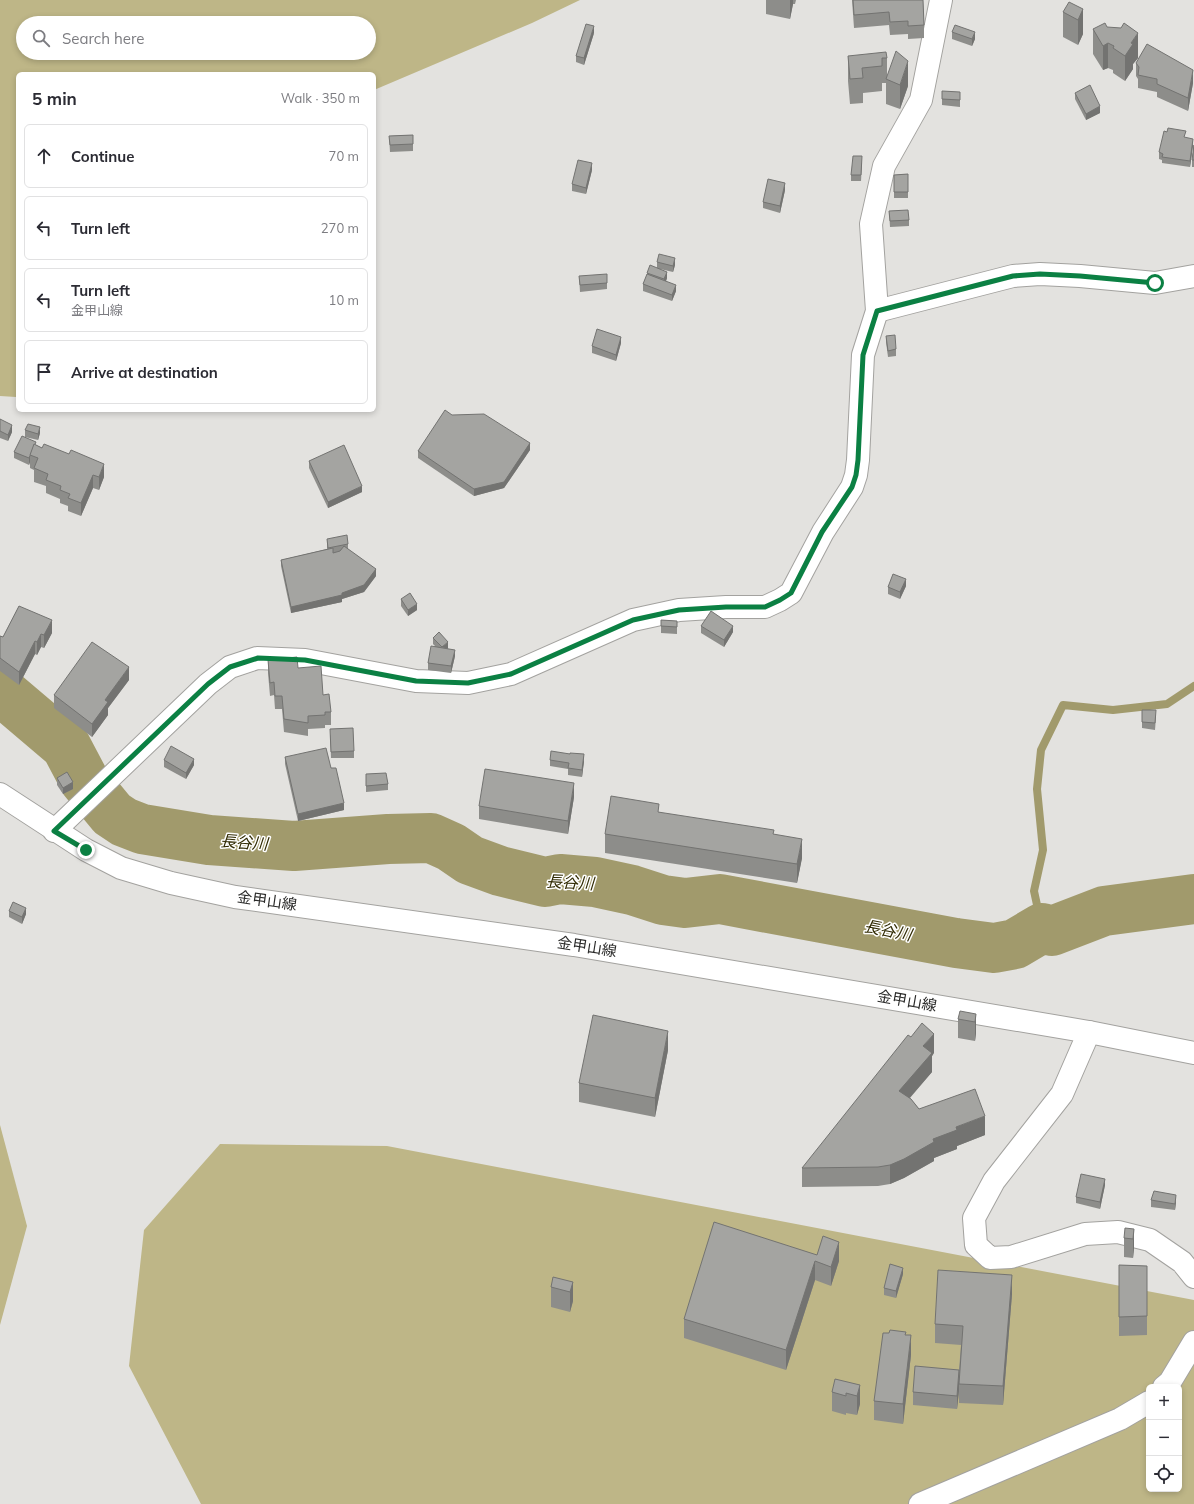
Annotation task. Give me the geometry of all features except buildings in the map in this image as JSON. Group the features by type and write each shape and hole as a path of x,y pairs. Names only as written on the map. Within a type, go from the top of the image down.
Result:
{"street":[{"path":"54,831 208,684 230,667 258,658 305,660 416,681 468,683 511,674 633,620 679,610 726,607 765,607 791,593 822,532 852,487 856,475 863,355 877,311 871,224 884,166 921,100 941,0"},
{"path":"877,311 1013,276 1056,274 1155,283 1194,276"},
{"name":"金甲山線","path":"0,794 54,831 86,850 121,868 170,883 235,897 574,945 1089,1032 1194,1053"},
{"path":"1089,1032 1062,1094 994,1181 974,1218 976,1245 990,1258 1011,1257 1085,1234 1118,1232 1150,1240 1182,1262 1194,1277"},
{"path":"1168,1384 1194,1342"},
{"path":"920,1504 1120,1419 1146,1405"}],"shaded area":[{"path":"0,0 580,0 532,23 376,89 376,72 16,72 16,397 0,396"},
{"path":"0,1125 27,1226 0,1325"},
{"path":"220,1144 387,1146 1194,1300 1194,1504 201,1504 129,1366 144,1230"}],"waterway":[{"path":"1042,928 1034,891 1043,850 1037,789 1041,750 1063,705 1113,710 1167,704 1194,686"},
{"name":"長谷川","path":"0,690 66,746 84,780 112,814 124,822 142,829 209,840 294,846 388,839 431,838 451,847 470,860 500,871 545,882 560,879 595,882 632,890 663,900 685,903 720,899 956,943 994,948 1015,944 1042,928 1052,931 1104,911 1194,899"}],"route":[{"path":"86,850 54,831 208,684 230,667 258,658 305,660 416,681 468,683 511,674 633,620 679,610 726,607 765,607 791,593 822,532 852,487 856,475 863,355 877,311 1013,276 1040,274 1155,283"}]}
